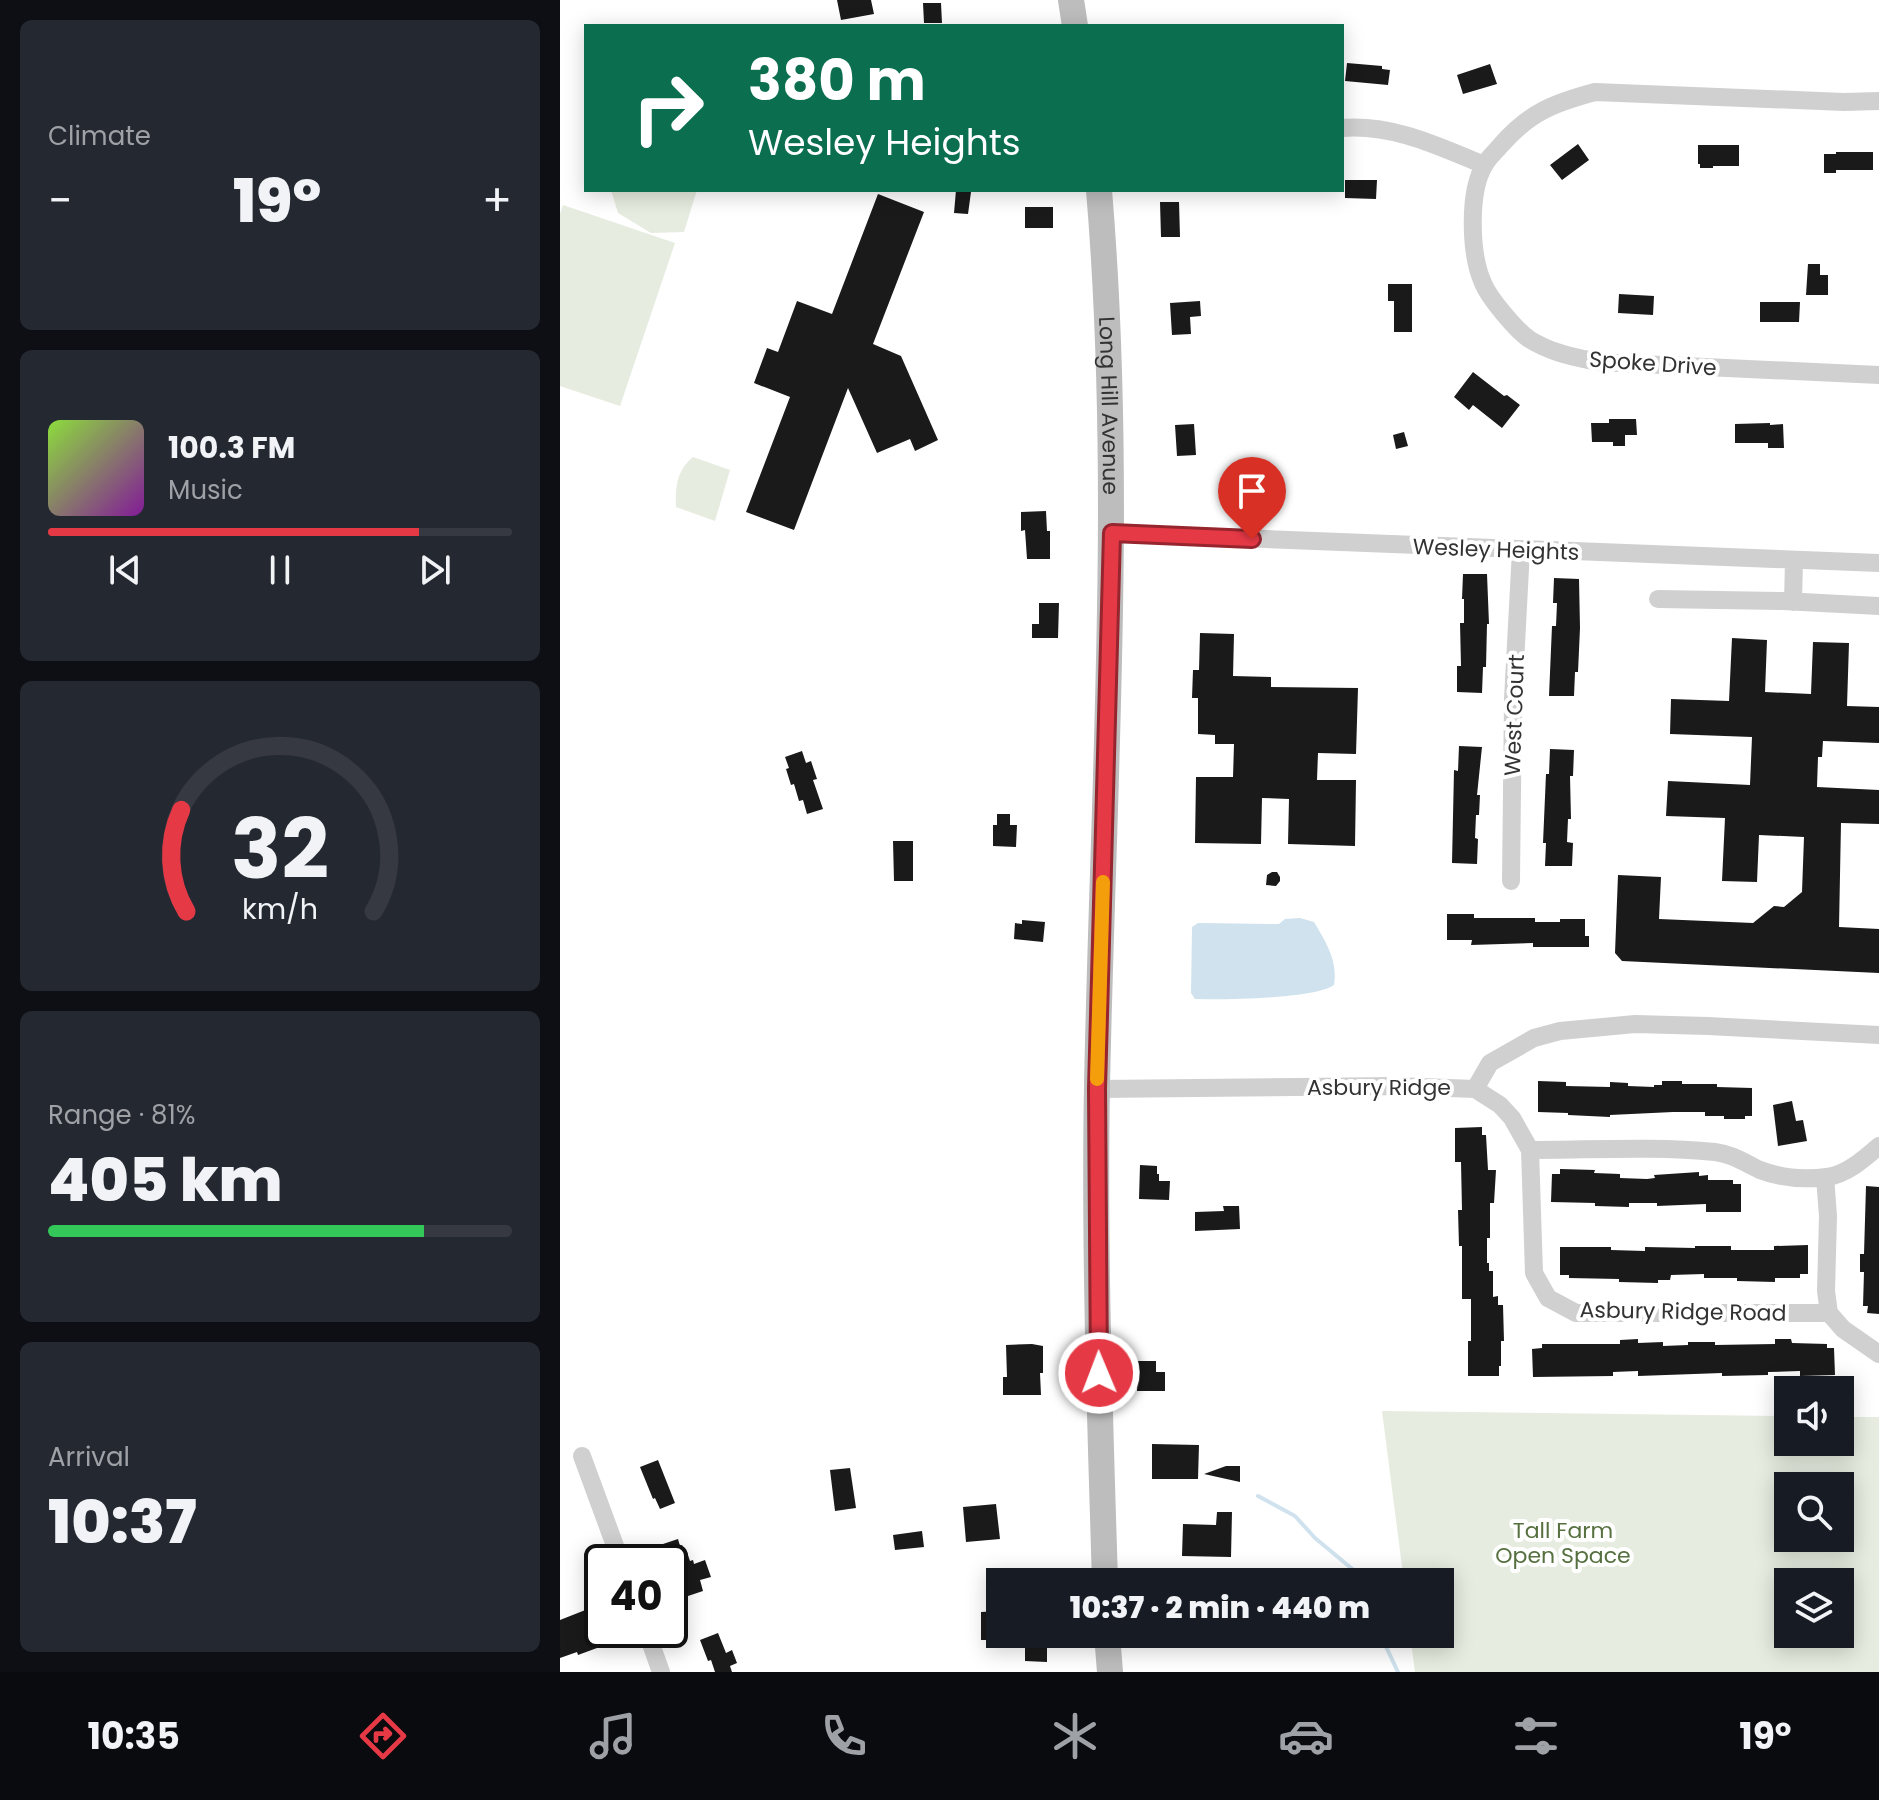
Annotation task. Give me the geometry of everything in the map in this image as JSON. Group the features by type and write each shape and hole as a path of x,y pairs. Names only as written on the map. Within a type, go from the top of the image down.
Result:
{"street":[{"path":"1071,0 1075,24"},
{"name":"Spoke Drive","path":"1879,101 1595,92 1553,105 1530,117 1484,165 1474,196 1472,229 1483,284 1503,313 1527,338 1562,355 1598,362 1879,375"},
{"path":"1344,128 1406,134 1484,165"},
{"name":"Long Hill Avenue","path":"1099,192 1106,280 1112,533 1097,1089 1098,1311 1105,1568"},
{"name":"Wesley Heights","path":"1112,533 1879,563"},
{"name":"West Court","path":"1511,881 1513,700 1521,550"},
{"path":"1793,602 1794,560"},
{"path":"1658,599 1879,606"},
{"name":"Asbury Ridge","path":"1097,1089 1395,1086 1475,1089 1490,1063 1534,1038 1560,1031 1635,1024 1879,1035"},
{"name":"Asbury Ridge Road","path":"1475,1089 1500,1105 1512,1118 1530,1150 1534,1273 1548,1298 1576,1313 1829,1313"},
{"path":"1530,1150 1717,1152 1782,1177 1825,1177 1854,1166 1879,1146"},
{"path":"1825,1177 1829,1313 1843,1329 1879,1354"},
{"path":"582,1456 614,1544"},
{"path":"652,1648 661,1672"},
{"path":"1108,1648 1110,1672"}],"green space":[{"path":"612,192 696,192 684,232 651,233 618,213"},
{"path":"563,205 675,243 620,406 560,386 560,214"},
{"path":"693,457 730,470 715,521 676,507 678,479 683,467"},
{"name":"Tall Farm Open Space","path":"1382,1411 1774,1416 1774,1456 1854,1456 1854,1417 1879,1417 1879,1672 1415,1672 1412,1648 1454,1648 1454,1568 1402,1568"}],"water":[{"path":"1300,918 1314,922 1327,944 1333,960 1334,985 1288,996 1195,999 1191,993 1192,927 1198,923 1279,924 1285,919"}],"building":[{"path":"837,0 871,0 874,14 841,20"},
{"path":"923,3 941,3 942,23 924,23"},
{"path":"1347,63 1382,66 1382,69 1390,70 1388,85 1345,81"},
{"path":"1490,64 1497,84 1463,94 1457,75"},
{"path":"1578,144 1589,160 1562,180 1550,165"},
{"path":"1698,145 1739,145 1739,166 1700,168"},
{"path":"1873,152 1873,170 1824,173 1824,154"},
{"path":"1345,180 1377,180 1376,199 1345,198"},
{"path":"956,192 971,192 968,214 954,213"},
{"path":"878,194 924,212 873,344 901,356 938,440 915,451 910,439 877,453 848,388 794,530 746,512 790,397 754,383 767,348 778,352 797,301 832,314"},
{"path":"1160,202 1179,202 1180,237 1161,237"},
{"path":"1025,207 1053,207 1053,228 1025,228"},
{"path":"1808,264 1820,264 1820,275 1828,275 1828,295 1806,295"},
{"path":"1388,284 1412,284 1412,332 1394,332 1394,301 1388,301"},
{"path":"1619,294 1654,296 1653,315 1618,313"},
{"path":"1200,301 1201,316 1190,317 1191,334 1172,335 1170,303"},
{"path":"1760,302 1800,302 1799,322 1760,322"},
{"path":"1473,372 1520,405 1502,428 1473,405 1469,410 1454,397"},
{"path":"1609,419 1636,419 1637,435 1625,435 1625,446 1613,446 1613,442 1592,442 1591,423 1609,423"},
{"path":"1194,424 1196,455 1177,456 1175,425"},
{"path":"1735,424 1783,424 1784,448 1768,448 1768,443 1735,443"},
{"path":"1404,432 1408,446 1396,449 1393,435"},
{"path":"1046,511 1050,559 1027,559 1025,530 1021,531 1021,512"},
{"path":"1463,574 1487,574 1489,624 1482,693 1457,692 1457,666 1461,666 1460,623 1464,623"},
{"path":"1554,578 1579,579 1580,628 1574,696 1549,696 1552,626 1556,626 1557,603 1553,603"},
{"path":"1039,603 1059,603 1058,638 1032,638 1032,624 1039,624"},
{"path":"1200,633 1234,634 1233,676 1271,677 1271,687 1358,688 1356,754 1318,753 1317,780 1356,780 1355,846 1288,844 1289,799 1262,798 1261,844 1195,843 1196,777 1233,777 1234,744 1215,744 1215,735 1198,734 1198,698 1192,698 1193,670 1199,670"},
{"path":"1732,638 1767,640 1765,692 1811,694 1813,642 1849,643 1847,706 1879,707 1879,743 1823,741 1822,757 1818,757 1817,787 1879,790 1879,824 1841,823 1839,927 1879,929 1879,973 1622,961 1615,953 1618,875 1661,877 1659,919 1753,923 1774,906 1784,907 1802,892 1804,837 1759,835 1757,882 1722,881 1725,818 1666,816 1668,781 1750,785 1752,737 1670,734 1671,699 1729,701"},
{"path":"1459,746 1482,747 1475,838 1478,839 1477,864 1452,863 1454,770 1458,771"},
{"path":"1550,749 1574,750 1567,842 1573,843 1572,866 1545,866 1546,843 1543,843"},
{"path":"802,751 806,763 811,761 817,779 813,780 823,809 807,814 803,800 799,801 794,784 791,785 785,757"},
{"path":"997,814 1010,814 1010,825 1017,825 1016,847 993,846 993,825 997,825"},
{"path":"893,841 913,841 913,881 894,881"},
{"path":"1277,872 1280,877 1276,886 1266,885 1267,875"},
{"path":"1447,914 1474,914 1474,918 1535,918 1535,922 1585,919 1585,936 1589,936 1589,947 1533,947 1533,943 1471,945 1472,940 1447,940"},
{"path":"1022,920 1045,922 1043,942 1014,939 1015,923 1022,924"},
{"path":"1538,1081 1566,1082 1566,1086 1610,1087 1610,1082 1654,1087 1662,1085 1662,1081 1682,1081 1682,1084 1752,1088 1752,1116 1724,1119 1724,1116 1705,1116 1705,1112 1673,1112 1610,1117 1538,1112"},
{"path":"1792,1101 1796,1121 1803,1120 1807,1141 1778,1146 1773,1105"},
{"path":"1482,1127 1482,1135 1486,1135 1488,1170 1496,1170 1494,1203 1490,1203 1487,1263 1489,1271 1493,1271 1493,1297 1498,1296 1498,1305 1503,1305 1504,1341 1501,1341 1499,1376 1468,1376 1471,1299 1462,1299 1458,1210 1462,1210 1461,1162 1455,1162 1455,1128"},
{"path":"1140,1165 1157,1166 1159,1181 1170,1181 1169,1200 1139,1199"},
{"path":"1560,1169 1595,1170 1594,1173 1620,1174 1620,1178 1647,1179 1655,1178 1654,1175 1699,1172 1699,1176 1708,1175 1708,1180 1733,1180 1733,1184 1741,1184 1741,1212 1706,1212 1706,1204 1657,1206 1657,1203 1629,1203 1629,1207 1551,1202 1552,1174 1560,1174"},
{"path":"1866,1186 1879,1187 1879,1314 1867,1313 1868,1306 1863,1306 1864,1272 1860,1272 1860,1254 1864,1254"},
{"path":"1223,1206 1239,1206 1240,1229 1195,1231 1195,1212 1224,1211"},
{"path":"1808,1245 1808,1274 1800,1274 1800,1278 1775,1278 1775,1282 1704,1278 1704,1274 1671,1275 1670,1280 1658,1280 1658,1283 1560,1275 1560,1247 1645,1251 1645,1247 1731,1246 1731,1250 1774,1250 1774,1246"},
{"path":"1775,1339 1827,1344 1827,1348 1834,1348 1835,1375 1800,1376 1800,1371 1768,1372 1768,1375 1638,1376 1638,1371 1613,1372 1613,1376 1533,1377 1532,1349 1542,1348 1542,1344 1620,1344 1620,1340 1663,1342 1663,1346 1688,1345 1688,1342 1775,1344"},
{"path":"1006,1345 1043,1346 1041,1395 1003,1395 1003,1377 1007,1377"},
{"path":"1138,1361 1156,1361 1156,1372 1165,1372 1165,1391 1137,1391 1134,1388"},
{"path":"1152,1444 1199,1445 1198,1479 1152,1479"},
{"path":"658,1460 675,1503 660,1509 640,1467"},
{"path":"1226,1466 1240,1466 1240,1482 1204,1474"},
{"path":"850,1468 856,1508 835,1511 830,1470"},
{"path":"996,1504 1000,1539 966,1542 963,1507"},
{"path":"1217,1512 1232,1512 1231,1557 1182,1556 1183,1524 1216,1525"},
{"path":"922,1531 924,1547 895,1550 893,1535"},
{"path":"678,1539 679,1544 663,1544"},
{"path":"688,1555 694,1564 705,1560 711,1577 700,1580 703,1591 688,1596"},
{"path":"584,1611 584,1648 597,1648 560,1658 560,1620"},
{"path":"981,1612 986,1612 986,1640 981,1640"},
{"path":"718,1633 726,1653 732,1650 737,1663 730,1666 732,1672 715,1672 700,1640"},
{"path":"1025,1648 1047,1648 1047,1662 1025,1661"}],"waterway":[{"path":"1258,1496 1295,1516 1315,1538 1351,1568"},
{"path":"1387,1648 1398,1672"}],"slow traffic":[{"path":"1097,1079 1103,882"}],"route":[{"path":"1099,1373 1097,1089 1112,533 1252,539"}]}
